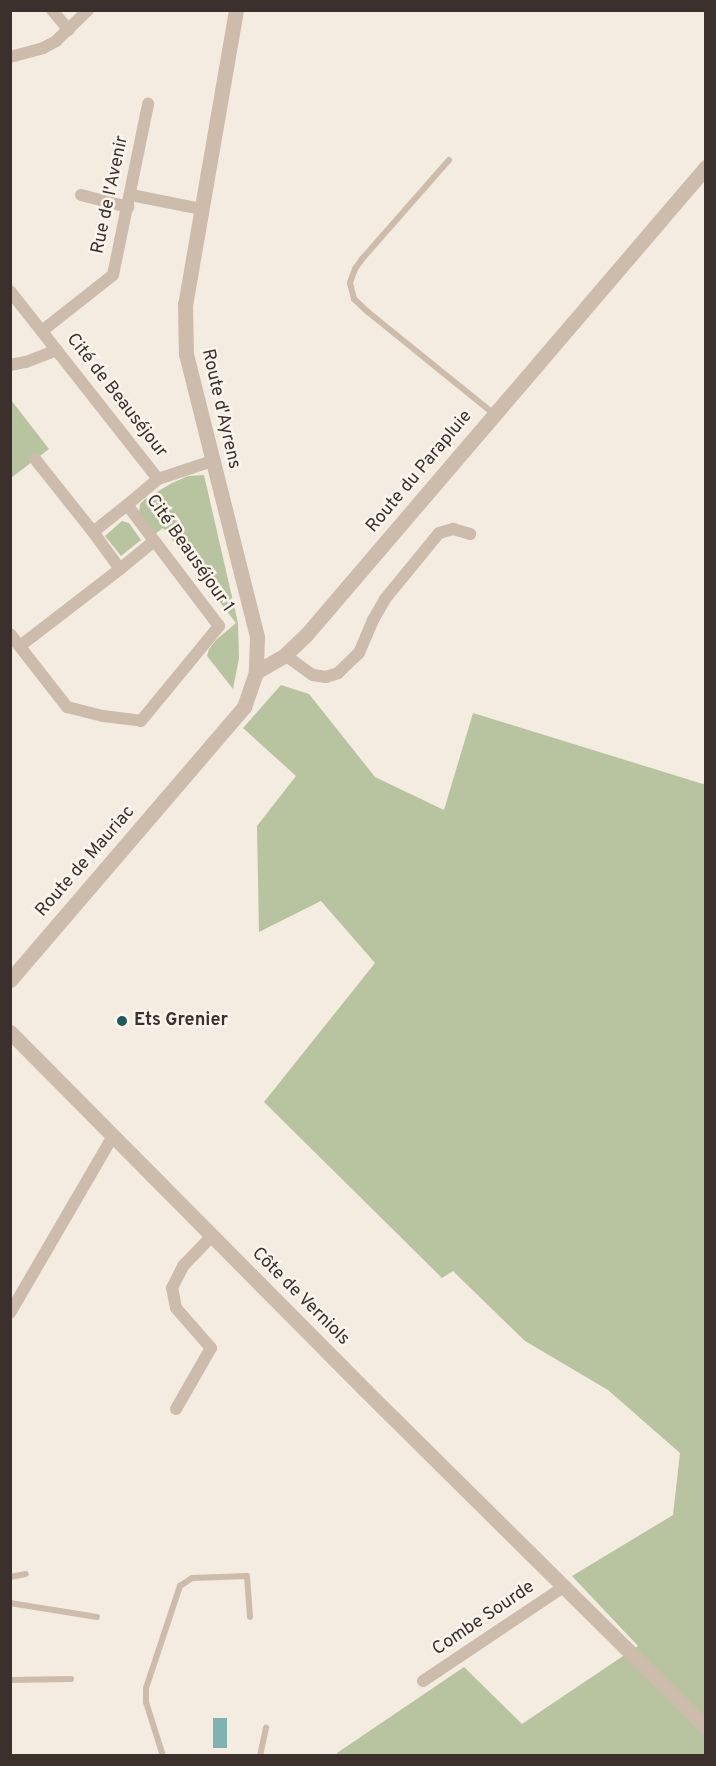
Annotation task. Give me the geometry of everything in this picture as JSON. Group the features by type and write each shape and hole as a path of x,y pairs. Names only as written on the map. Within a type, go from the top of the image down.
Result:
{"street":[{"path":"52,10 69,30"},
{"path":"10,57 43,48 69,30 88,10"},
{"name":"Route d'Ayrens","path":"236,10 185,304 186,354 256,637 256,672"},
{"name":"Rue de l'Avenir","path":"42,331 113,275 148,104"},
{"name":"Route du Parapluie","path":"256,672 285,655 306,636 705,167"},
{"path":"81,195 201,209"},
{"name":"Cité de Beauséjour","path":"10,291 158,479 212,461"},
{"path":"10,365 26,362 57,350"},
{"path":"35,459 120,569"},
{"name":"Cité Beauséjour 1","path":"10,634 66,707 103,716 141,721 219,626 127,505 158,479"},
{"path":"93,532 127,505"},
{"path":"285,655 313,675 326,677 338,673 359,653 373,620 386,599 439,533 453,530 470,534"},
{"path":"20,646 154,541"},
{"name":"Route de Mauriac","path":"10,980 244,707 256,672"},
{"name":"Côte de Verniols","path":"10,1032 705,1727"},
{"path":"10,1313 114,1136"},
{"path":"176,1409 211,1348 176,1308 172,1288 183,1266 212,1236"},
{"name":"Combe Sourde","path":"423,1681 565,1586"}],"lane":[{"path":"449,160 362,259 350,283 354,298 368,312 494,415"},
{"path":"10,1577 26,1574"},
{"path":"163,1755 146,1702 146,1688 180,1586 192,1578 247,1576 250,1617"},
{"path":"10,1603 97,1617"},
{"path":"10,1680 71,1679"},
{"path":"260,1755 266,1728"}],"green space":[{"path":"11,400 49,449 11,478"},
{"path":"204,475 238,623 239,658 233,689 207,656 216,640 236,623 163,528 155,534 139,513 140,504 145,499 172,483 188,476"},
{"path":"122,521 129,523 141,540 121,556 105,536"},
{"path":"281,685 309,694 375,777 444,810 473,713 703,784 705,782 705,1755 338,1755 337,1753 464,1667 522,1724 638,1646 572,1576 673,1515 680,1453 608,1390 525,1341 453,1271 442,1278 264,1102 375,963 321,901 259,932 257,826 296,776 243,728"}],"water":[{"path":"213,1718 227,1718 227,1748 213,1748"}],"place":[{"name":"Ets Grenier","path":"122,1021"}]}
